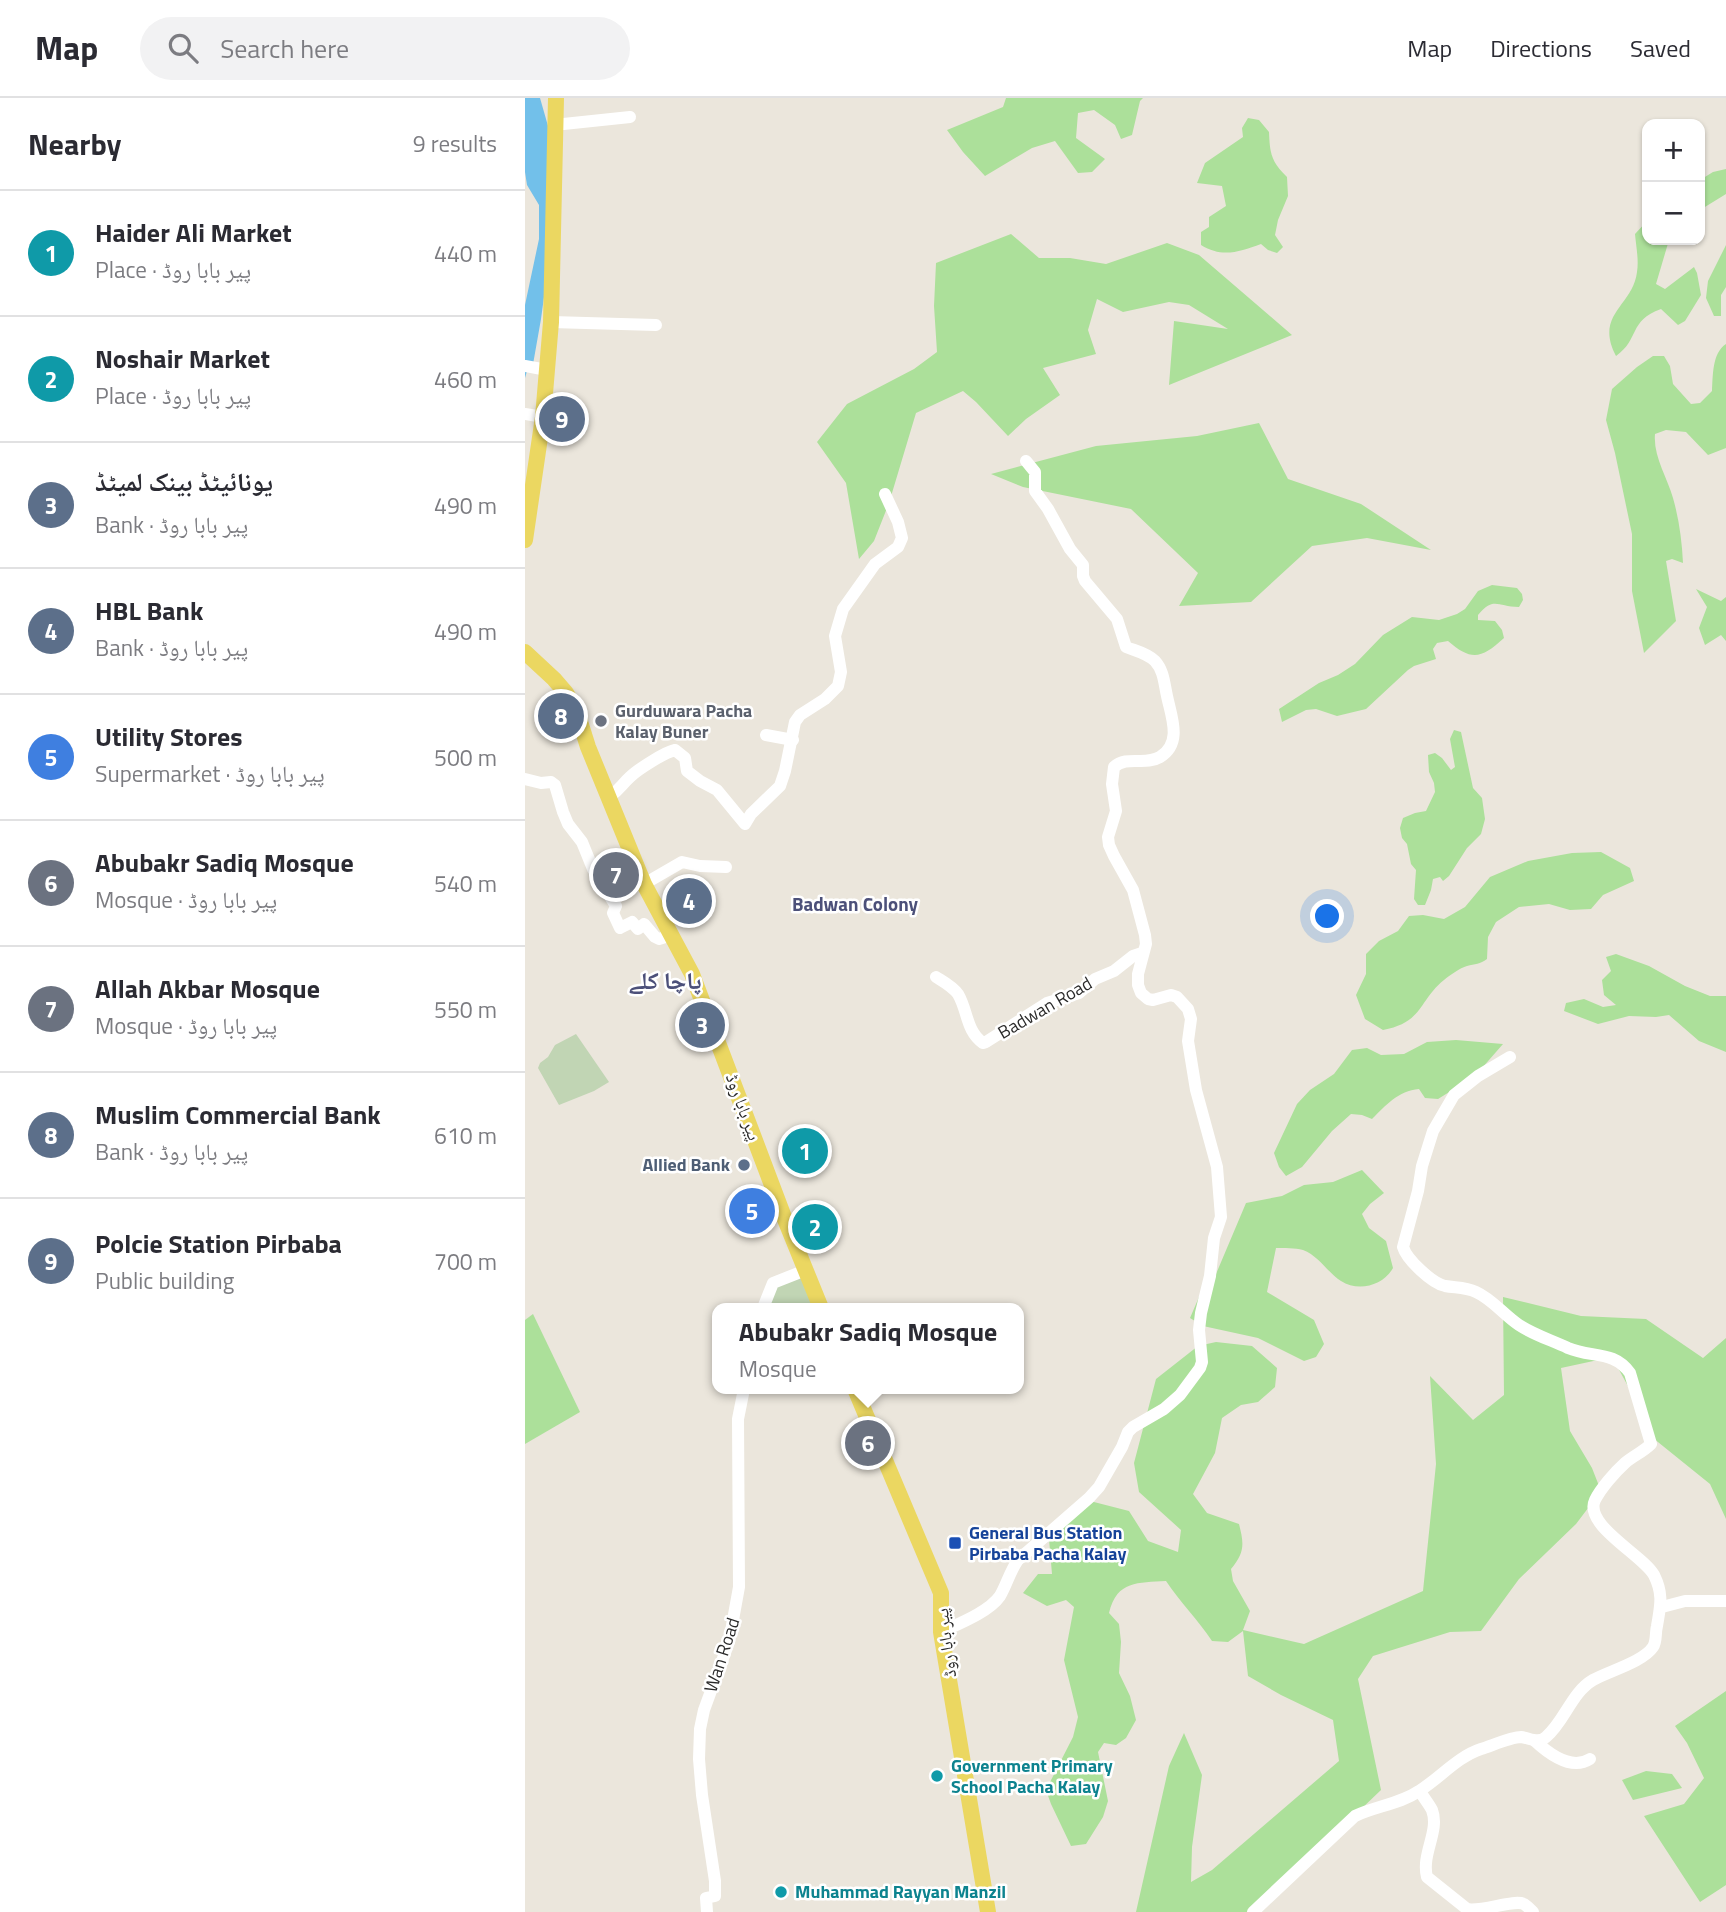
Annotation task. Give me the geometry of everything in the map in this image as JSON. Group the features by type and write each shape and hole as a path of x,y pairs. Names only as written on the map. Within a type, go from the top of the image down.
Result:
{"main road":[{"path":"525,540 543,417 551,322 556,98"},
{"name":"پیر بابا روڈ","path":"525,652 566,693 576,709 588,747 644,884 692,974 819,1303"},
{"name":"پیر بابا روڈ","path":"857,1394 940,1593 941,1632 988,1912"}],"street":[{"path":"554,125 630,117"},
{"path":"551,322 656,325"},
{"path":"525,366 547,370"},
{"path":"525,414 543,417"},
{"path":"941,1632 970,1618 1000,1596 1018,1560 1099,1487 1128,1432 1164,1409 1193,1380 1202,1362 1199,1330 1201,1313 1210,1276 1214,1238 1221,1217 1217,1167 1196,1090 1188,1041 1191,1019 1188,1009 1177,997 1171,995 1153,1000 1141,993 1138,974 1146,944 1145,935 1133,890 1114,856 1108,837 1116,811 1112,784 1114,767 1124,761 1150,761 1161,756 1173,739 1174,728 1162,673 1150,656 1126,647 1117,619 1085,581 1083,565 1070,549 1035,491 1035,472 1026,461"},
{"path":"608,797 620,789 629,778 666,753 675,750 685,758 687,771 717,790 744,824 780,786 793,740 795,722 800,715 825,699 838,686 841,672 835,636 842,609 875,564 898,547 902,538 885,494"},
{"path":"766,735 793,740"},
{"path":"525,779 541,783 551,782 555,785 568,824 582,842 593,869 616,906 613,913 620,928 632,922 638,929 645,924 659,939 672,935"},
{"path":"644,884 682,862 726,867"},
{"name":"Badwan Road","path":"936,977 949,984 958,994 972,1032 983,1043 1047,1003 1079,993 1095,979 1114,971 1133,956 1142,953"},
{"path":"1510,1057 1478,1076 1454,1095 1433,1130 1403,1247 1406,1256 1435,1283 1463,1287 1479,1293 1532,1333 1583,1353 1612,1357 1624,1364 1630,1373 1651,1444 1616,1473 1594,1502 1593,1512 1619,1543 1648,1565 1655,1578 1662,1607 1652,1649 1640,1658 1586,1685 1545,1739 1535,1741"},
{"path":"765,1303 773,1283 806,1270"},
{"name":"Wan Road","path":"708,1912 706,1898 715,1896 715,1881 702,1795 700,1729 707,1700 729,1642 739,1587 738,1419 743,1394"},
{"path":"1662,1607 1685,1601 1726,1601"},
{"path":"1253,1912 1355,1816 1409,1797 1478,1750 1511,1738 1523,1737 1535,1741 1571,1763 1580,1764 1590,1759"},
{"path":"1420,1791 1432,1812 1434,1827 1427,1851 1427,1877 1467,1909 1475,1911 1517,1902 1524,1904 1532,1912"}],"green space":[{"path":"1006,98 1143,98 1132,135 1121,139 1115,125 1094,110 1078,113 1076,138 1105,159 1092,172 1078,173 1055,141 1032,148 985,176 947,130 1003,107"},
{"path":"1248,118 1259,120 1269,132 1272,157 1287,177 1288,196 1275,235 1283,247 1277,253 1261,244 1223,253 1201,245 1201,232 1209,227 1209,217 1226,206 1222,186 1197,183 1205,163 1243,137 1242,128"},
{"path":"1726,169 1726,194 1705,207 1705,177"},
{"path":"1642,226 1642,245 1668,245 1656,284 1665,289 1694,267 1701,295 1685,321 1678,325 1661,309 1643,319 1629,343 1616,356 1610,342 1609,330 1612,320 1634,284 1638,263 1635,234"},
{"path":"1011,234 1039,258 1070,258 1106,264 1167,243 1199,255 1292,335 1169,385 1174,321 1228,329 1189,305 1169,302 1123,312 1097,299 1088,330 1096,354 1043,368 1060,395 1026,419 1008,436 963,391 916,413 889,503 874,541 859,559 846,483 817,442 847,404 914,369 937,352 934,306 936,263"},
{"path":"1726,245 1726,287 1721,295 1721,316 1714,316 1706,298 1708,281"},
{"path":"1726,344 1726,448 1708,455 1686,432 1666,430 1655,434 1658,458 1677,514 1683,563 1672,559 1666,561 1676,621 1644,653 1632,591 1632,534 1606,420 1612,389 1653,356 1664,356 1670,366 1673,384 1691,404 1700,403 1712,391 1716,359"},
{"path":"1259,423 1288,479 1361,504 1431,550 1367,538 1312,546 1251,602 1179,606 1198,573 1131,509 1023,487 991,474 1096,446 1197,436"},
{"path":"1492,585 1517,588 1523,600 1519,607 1492,604 1478,615 1478,620 1495,621 1502,630 1504,638 1489,650 1470,655 1448,641 1437,643 1433,649 1436,659 1408,670 1366,709 1337,716 1316,709 1306,710 1282,722 1279,709 1355,664 1383,635 1412,617 1439,620 1457,614 1465,609 1478,591"},
{"path":"1696,589 1721,601 1726,597 1726,641 1721,635 1705,645 1699,628 1707,607"},
{"path":"1454,730 1461,732 1473,788 1482,798 1485,819 1481,834 1467,848 1449,876 1443,881 1440,877 1433,879 1425,905 1418,905 1414,899 1416,870 1411,864 1400,828 1403,818 1426,811 1435,792 1429,772 1428,755 1435,753 1451,770 1455,767 1450,739"},
{"path":"1601,852 1630,868 1634,881 1603,895 1591,909 1570,910 1549,904 1519,907 1496,922 1488,937 1487,959 1461,968 1446,978 1406,1022 1383,1030 1365,1019 1356,995 1366,974 1366,954 1379,941 1398,931 1409,916 1423,915 1444,919 1465,907 1490,877 1528,861 1572,853"},
{"path":"1616,954 1649,966 1710,996 1726,996 1726,1052 1699,1041 1669,1015 1629,1016 1598,1024 1564,1011 1566,1003 1584,999 1603,1007 1616,1005 1604,995 1602,980 1611,971 1606,957"},
{"path":"576,1034 609,1082 559,1105 538,1068 555,1045"},
{"path":"1456,1040 1503,1044 1475,1076 1438,1099 1425,1098 1419,1089 1412,1090 1387,1104 1372,1119 1351,1114 1332,1131 1302,1167 1286,1176 1279,1167 1274,1153 1297,1104 1310,1090 1334,1074 1352,1050 1367,1048 1381,1055 1404,1054 1427,1042"},
{"path":"1362,1170 1384,1193 1362,1214 1369,1228 1386,1241 1393,1268 1389,1274 1377,1283 1355,1286 1336,1278 1319,1260 1303,1250 1276,1248 1267,1292 1314,1320 1324,1344 1316,1357 1304,1361 1258,1338 1203,1326 1190,1318 1199,1297 1216,1274 1246,1203 1282,1196 1304,1185 1333,1182"},
{"path":"806,1270 819,1303 765,1303 768,1292"},
{"path":"1503,1297 1581,1316 1646,1319 1703,1358 1726,1338 1726,1519 1710,1484 1648,1434 1640,1408 1612,1357 1561,1368 1570,1431 1592,1468 1601,1491 1576,1524 1519,1579 1481,1631 1450,1632 1373,1656 1358,1679 1381,1790 1288,1879 1249,1912 1136,1912 1169,1766 1184,1733 1202,1775 1192,1847 1191,1882 1212,1870 1339,1761 1333,1720 1248,1676 1243,1631 1228,1642 1212,1641 1166,1581 1130,1585 1117,1594 1109,1613 1119,1624 1119,1673 1130,1696 1136,1720 1126,1738 1116,1745 1104,1743 1098,1752 1108,1801 1103,1817 1086,1844 1071,1846 1046,1790 1073,1737 1078,1717 1064,1660 1074,1607 1066,1600 1047,1606 1023,1593 1038,1574 1052,1574 1049,1539 1090,1501 1129,1511 1148,1541 1178,1552 1181,1530 1139,1492 1134,1463 1156,1379 1198,1346 1216,1342 1252,1346 1277,1368 1275,1387 1258,1402 1241,1405 1222,1418 1215,1453 1193,1494 1207,1513 1239,1524 1242,1548 1231,1569 1233,1581 1250,1611 1243,1630 1304,1644 1423,1591 1436,1464 1430,1376 1473,1420 1504,1395"},
{"path":"533,1314 580,1412 525,1444 525,1320"},
{"path":"1726,1691 1726,1885 1700,1902 1644,1816 1684,1804 1704,1778 1687,1743 1675,1726"},
{"path":"1646,1771 1672,1774 1682,1788 1633,1800 1622,1780"}],"water":[{"path":"525,98 540,98 548,126 551,246 532,370 527,371 525,378 525,305 539,239 539,205 527,185 525,172"}],"place":[{"name":"Polcie Station Pirbaba","path":"562,419"},
{"name":"Muslim Commercial Bank","path":"561,716"},
{"name":"Gurduwara Pacha Kalay Buner","path":"601,721"},
{"name":"Allah Akbar Mosque","path":"616,875"},
{"name":"HBL Bank","path":"689,901"},
{"name":"یونائیٹڈ بینک لمیٹڈ","path":"702,1025"},
{"name":"Haider Ali Market","path":"805,1151"},
{"name":"Allied Bank","path":"744,1165"},
{"name":"Utility Stores","path":"752,1211"},
{"name":"Noshair Market","path":"815,1227"},
{"name":"Abubakr Sadiq Mosque","path":"868,1443"},
{"name":"General Bus Station Pirbaba Pacha Kalay","path":"955,1543"},
{"name":"Government Primary School Pacha Kalay","path":"937,1776"},
{"name":"Muhammad Rayyan Manzil","path":"781,1892"}],"district":[{"name":"Badwan Colony","path":"855,904"},
{"name":"پاچا کلے","path":"665,981"}]}
